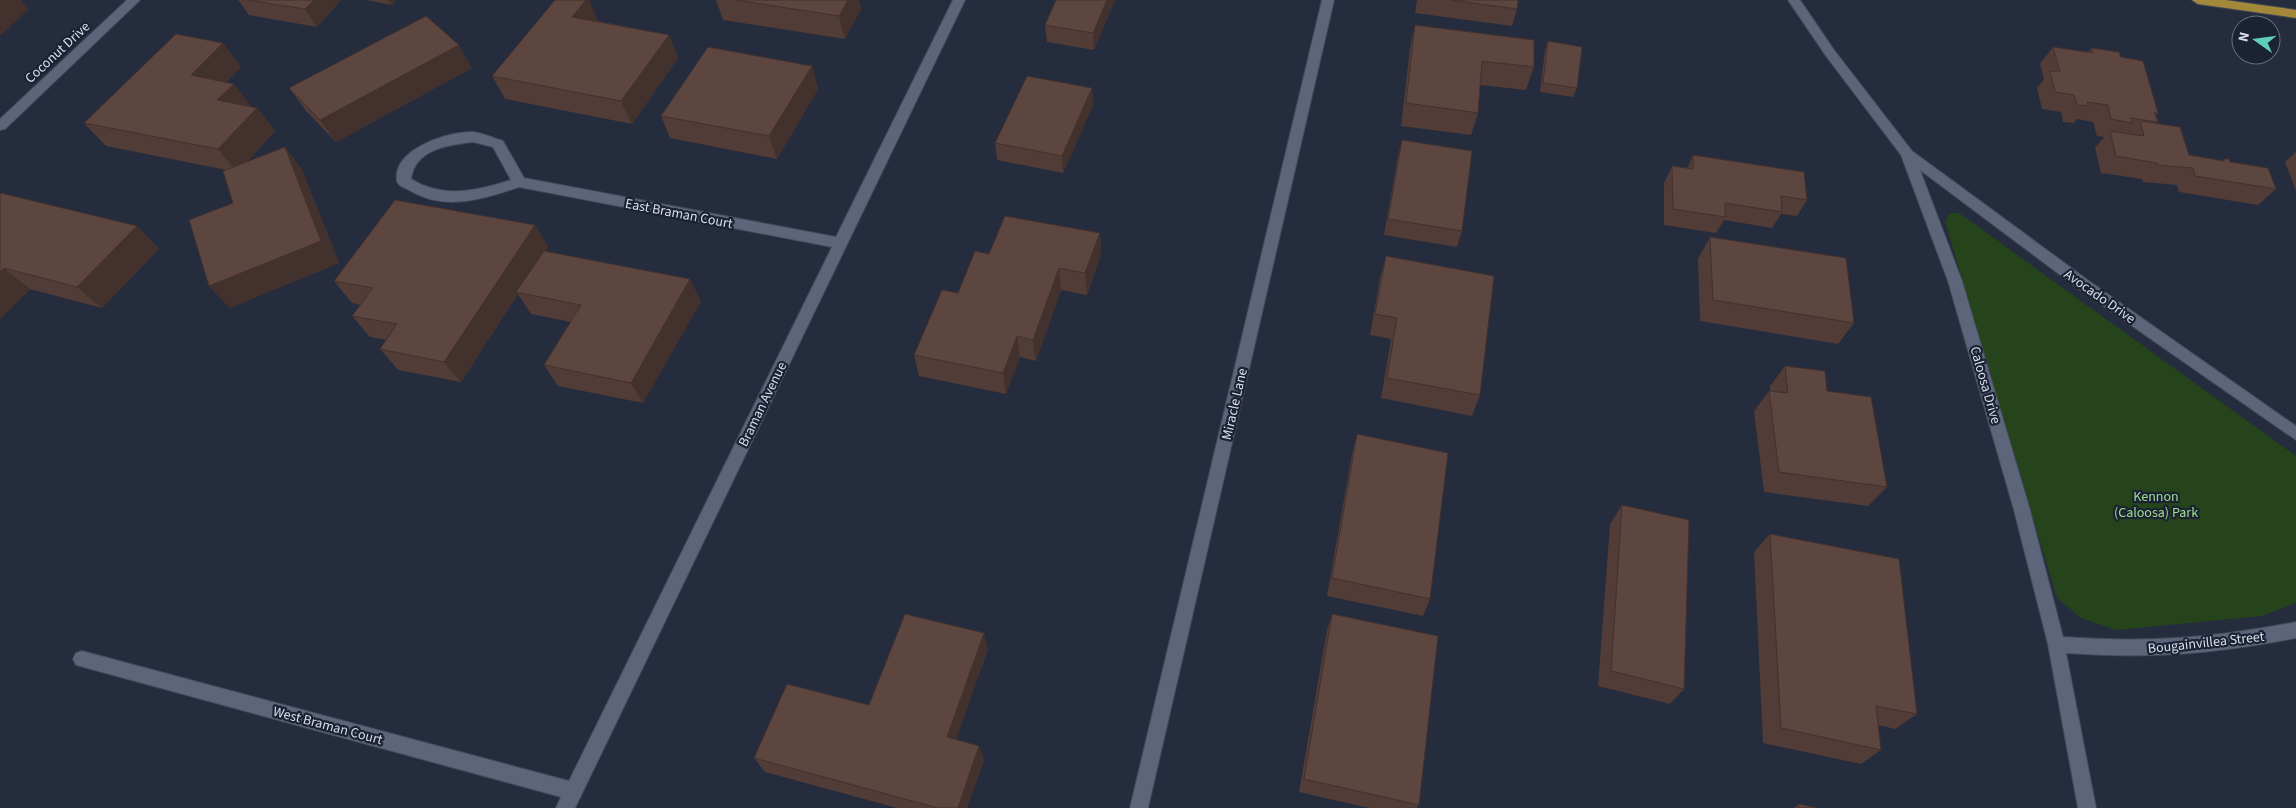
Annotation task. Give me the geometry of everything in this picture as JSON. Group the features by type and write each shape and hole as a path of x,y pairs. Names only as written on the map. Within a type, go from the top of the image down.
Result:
{"main road":[{"path":"2198,0 2296,14"}],"street":[{"name":"Coconut Drive","path":"0,126 134,0"},
{"name":"Braman Avenue","path":"565,808 959,0"},
{"name":"Miracle Lane","path":"1139,808 1328,0"},
{"name":"Caloosa Drive","path":"1794,0 1830,53 1907,153 1955,281 2022,510 2056,644 2087,808"},
{"name":"East Braman Court","path":"518,182 508,159 498,144 473,137 442,140 418,154 406,166 404,181 418,191 434,196 451,198 473,196 518,182 840,243"},
{"name":"Avocado Drive","path":"1907,153 2084,285 2296,434"},
{"name":"Bougainvillea Street","path":"2056,644 2113,648 2171,648 2252,639 2296,630"},
{"name":"West Braman Court","path":"82,659 574,791"}],"green space":[{"name":"Kennon (Caloosa) Park","path":"1950,213 1959,213 2296,456 2296,603 2262,616 2116,630 2081,618 2057,598 1945,221"}],"building":[{"path":"248,0 314,0 305,9"},
{"path":"555,0 586,0 572,17 669,35 621,101 492,76"},
{"path":"736,0 848,0 839,16"},
{"path":"1056,0 1107,0 1093,33 1045,25"},
{"path":"1451,0 1518,0 1517,9"},
{"path":"426,16 459,45 320,120 289,88"},
{"path":"1415,25 1534,40 1534,67 1482,61 1478,113 1406,103"},
{"path":"176,34 223,43 191,75 234,84 217,100 257,108 218,149 84,123"},
{"path":"1548,41 1582,47 1577,88 1543,83"},
{"path":"708,47 812,66 769,136 661,116"},
{"path":"2053,47 2093,53 2092,48 2119,52 2121,57 2143,61 2158,113 2154,112 2158,122 2131,118 2132,123 2111,119 2108,105 2087,102 2088,106 2077,105 2074,95 2055,92 2050,71 2060,72"},
{"path":"1027,76 1092,88 1062,156 995,143"},
{"path":"2140,121 2180,127 2189,155 2224,161 2224,159 2229,159 2230,162 2268,168 2276,189 2195,176 2193,168 2158,165 2157,163 2116,156 2110,131 2144,136"},
{"path":"1402,140 1472,151 1462,231 1388,219"},
{"path":"285,147 321,241 209,286 189,220 233,203 223,171"},
{"path":"1693,155 1804,172 1807,200 1781,196 1782,212 1725,203 1725,217 1673,209 1672,166 1693,169"},
{"path":"1,193 137,226 77,287 4,268 0,272"},
{"path":"395,200 535,225 444,362 380,349 397,324 352,316 373,288 334,281"},
{"path":"1005,216 1100,233 1085,273 1059,268 1033,340 1017,336 1003,373 914,355 942,290 958,293 975,251 989,254"},
{"path":"1710,237 1846,258 1854,323 1713,300"},
{"path":"544,251 690,279 631,383 544,365 581,305 516,292"},
{"path":"1386,256 1494,276 1480,395 1387,378 1397,318 1375,314"},
{"path":"1785,366 1825,371 1827,391 1871,397 1887,487 1779,472 1769,391 1788,393"},
{"path":"1357,434 1448,453 1430,599 1332,578"},
{"path":"1622,505 1689,520 1684,689 1611,671"},
{"path":"1770,534 1899,559 1917,714 1876,706 1881,750 1781,728"},
{"path":"905,614 984,633 947,737 979,746 958,808 938,808 754,758 787,684 869,705"},
{"path":"1332,614 1438,636 1419,805 1304,779"},
{"path":"1799,804 1817,808 1799,808"}]}
